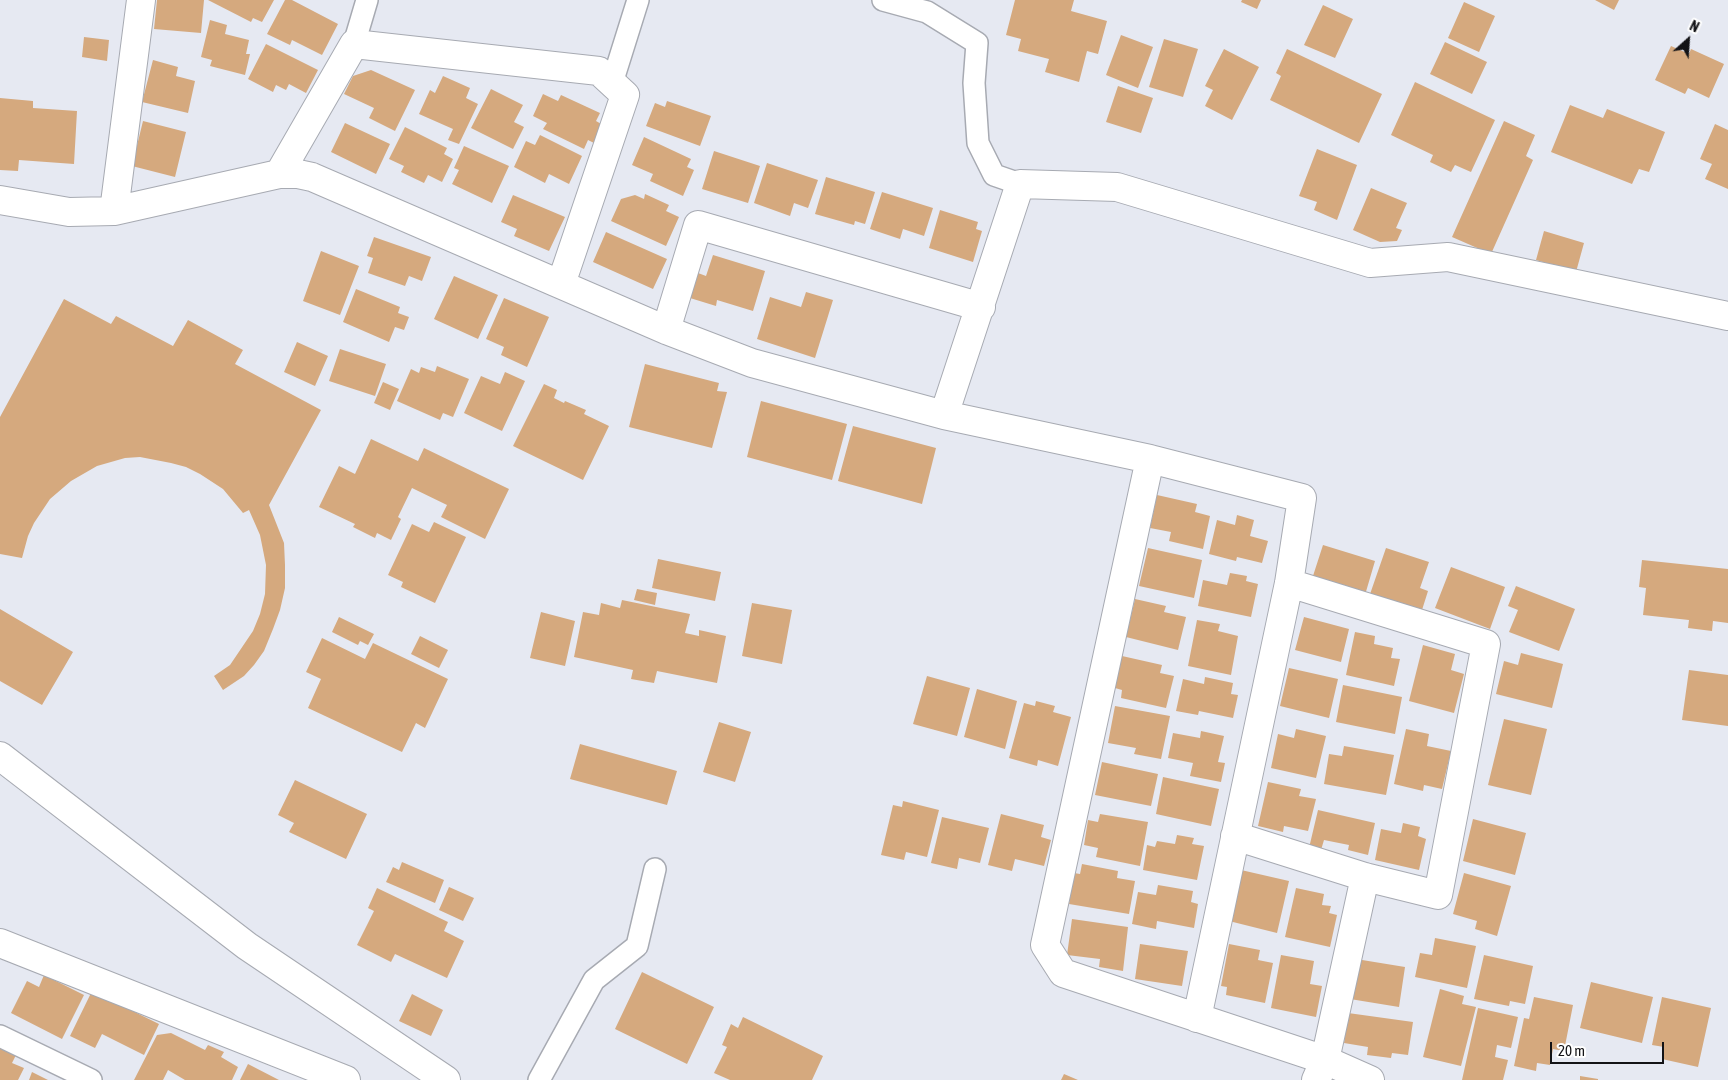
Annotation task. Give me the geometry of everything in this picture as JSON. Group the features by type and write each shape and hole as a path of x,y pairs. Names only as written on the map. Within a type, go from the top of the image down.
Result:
{"street":[{"path":"114,211 140,0"},
{"path":"279,174 354,44 599,71 625,95 561,284"},
{"path":"0,200 69,212 114,211 279,174 298,174 312,177 666,330 752,363 944,415 1150,460 1302,498 1289,584 1197,1018"},
{"path":"944,415 1020,184 1117,187 1370,263 1448,257 1728,316"},
{"path":"666,330 698,225 981,307"},
{"path":"1150,460 1045,945 1063,973 1197,1018 1321,1070 1370,1080"},
{"path":"1235,836 1365,877 1438,894 1486,644 1289,584"},
{"path":"0,756 247,946 446,1080"},
{"path":"1321,1070 1365,877"},
{"path":"0,943 346,1080"}],"lane":[{"path":"354,44 367,0"},
{"path":"612,83 638,0"},
{"path":"884,0 927,12 977,43 974,83 978,143 994,175 1020,184"},
{"path":"538,1080 594,980 637,946 655,869"},
{"path":"0,1036 91,1080"}],"building":[{"path":"157,0 204,0 201,33 154,29"},
{"path":"208,0 274,0 262,22 253,18 251,22"},
{"path":"285,0 292,0 338,24 322,55 292,40 290,45 267,34"},
{"path":"1015,0 1074,0 1071,11 1107,21 1098,54 1087,51 1079,82 1045,72 1049,59 1018,51 1021,39 1006,35"},
{"path":"1242,0 1261,0 1257,9 1241,2"},
{"path":"1595,0 1619,0 1614,10"},
{"path":"1464,2 1495,16 1479,52 1448,38"},
{"path":"1323,5 1353,19 1335,58 1304,45"},
{"path":"210,20 227,25 225,34 249,40 246,54 250,54 245,75 210,66 212,60 201,57"},
{"path":"1121,35 1153,47 1138,88 1106,75"},
{"path":"84,37 109,40 107,61 82,57"},
{"path":"1164,39 1198,49 1183,97 1149,87"},
{"path":"1445,42 1487,62 1472,94 1430,74"},
{"path":"266,44 318,70 306,93 289,84 286,90 276,85 273,92 248,79"},
{"path":"1671,46 1689,54 1691,49 1724,64 1709,98 1688,88 1685,94 1655,80"},
{"path":"1224,49 1259,67 1232,120 1205,106 1213,90 1205,86"},
{"path":"1287,49 1382,94 1359,143 1270,100 1281,76 1276,73"},
{"path":"153,60 178,67 176,76 195,81 188,113 142,102"},
{"path":"371,70 415,90 395,131 369,118 374,108 344,94 353,76"},
{"path":"443,76 470,88 466,98 478,104 459,144 448,140 453,129 419,114 430,90 435,93"},
{"path":"1415,82 1495,120 1471,172 1455,165 1451,172 1430,162 1433,155 1391,135"},
{"path":"1118,86 1153,98 1141,133 1106,122"},
{"path":"491,89 523,105 514,122 524,127 513,149 471,128"},
{"path":"543,94 558,101 561,95 600,113 596,121 603,125 594,143 588,140 584,149 543,129 547,123 533,116"},
{"path":"0,98 33,101 33,108 77,111 74,164 19,160 18,171 0,170"},
{"path":"667,101 711,116 700,146 646,126 655,103 665,107"},
{"path":"1570,105 1603,118 1607,109 1665,132 1649,172 1639,169 1632,184 1551,152"},
{"path":"143,121 186,132 175,177 132,166"},
{"path":"1504,121 1535,135 1526,156 1533,160 1491,254 1452,237"},
{"path":"345,123 390,144 376,174 331,152"},
{"path":"1715,124 1728,130 1728,189 1705,179 1712,164 1700,159"},
{"path":"405,127 447,148 444,154 453,159 442,182 428,175 424,183 401,172 404,166 389,159"},
{"path":"540,135 582,156 569,184 549,174 545,183 514,167 526,141 535,145"},
{"path":"644,137 691,159 687,167 694,170 683,196 650,181 653,174 632,165"},
{"path":"464,146 509,166 492,203 452,184 459,170 454,168"},
{"path":"1317,149 1357,165 1337,220 1314,210 1317,202 1299,196"},
{"path":"714,151 760,166 748,203 702,189"},
{"path":"767,163 818,180 808,208 794,203 790,216 754,203"},
{"path":"826,177 875,192 865,224 855,221 854,225 815,214"},
{"path":"1371,188 1407,203 1396,228 1402,230 1397,241 1380,242 1353,230"},
{"path":"882,192 933,208 924,236 903,229 900,239 870,229"},
{"path":"645,194 669,205 666,211 679,217 666,246 611,221 621,199 635,195 644,199"},
{"path":"513,195 565,217 549,251 514,236 517,229 501,222"},
{"path":"940,210 978,222 976,229 982,231 973,262 929,248"},
{"path":"1544,231 1584,243 1576,272 1536,260"},
{"path":"606,232 667,259 653,289 593,262"},
{"path":"374,237 431,257 422,281 409,276 405,286 368,273 373,258 367,256"},
{"path":"321,251 359,266 340,315 303,301"},
{"path":"713,255 765,271 753,311 717,300 716,306 690,298 698,273 706,276"},
{"path":"454,276 498,295 478,339 434,319"},
{"path":"356,289 400,307 398,313 409,317 404,330 395,327 389,342 343,322"},
{"path":"806,292 833,300 815,358 757,339 770,297 801,307"},
{"path":"504,298 549,317 527,367 501,355 504,347 486,339"},
{"path":"64,299 111,324 116,316 173,346 188,320 243,350 235,364 321,410 269,505 284,543 285,588 280,610 264,651 244,676 223,690 214,676 230,665 253,631 265,594 266,565 260,535 249,510 243,513 223,489 200,474 186,467 140,457 125,458 97,466 71,481 50,499 34,523 22,558 0,554 0,417"},
{"path":"297,342 328,356 315,386 284,372"},
{"path":"340,349 386,364 375,396 329,381"},
{"path":"645,364 719,383 717,391 727,392 712,448 629,427"},
{"path":"437,366 469,379 453,417 443,413 440,420 397,401 411,369 419,373 421,367 435,372"},
{"path":"505,372 525,381 502,431 464,413 481,376 500,384"},
{"path":"383,382 399,389 390,410 374,403"},
{"path":"544,384 557,390 554,398 586,410 584,414 609,426 583,480 513,446"},
{"path":"761,401 847,424 832,480 747,457"},
{"path":"853,426 936,448 922,504 838,481"},
{"path":"371,439 418,461 424,448 509,489 485,539 441,517 447,505 412,488 398,517 401,519 391,540 377,533 375,538 353,527 355,524 319,507 339,466 355,474"},
{"path":"1157,495 1197,504 1195,512 1210,516 1203,549 1169,541 1171,532 1150,528"},
{"path":"1237,515 1254,520 1250,536 1268,541 1262,563 1237,557 1236,561 1209,554 1217,520 1235,525"},
{"path":"434,522 466,537 435,603 401,587 403,582 388,575 412,524 429,532"},
{"path":"1323,545 1375,561 1365,595 1312,579"},
{"path":"1148,548 1202,560 1194,598 1139,586"},
{"path":"1386,548 1429,562 1420,588 1428,591 1422,610 1392,600 1390,604 1369,597"},
{"path":"658,559 721,572 715,601 652,588"},
{"path":"1642,560 1728,569 1728,623 1713,621 1712,631 1688,628 1689,620 1643,615 1646,588 1639,587"},
{"path":"1451,567 1505,587 1490,629 1435,608"},
{"path":"1230,573 1247,576 1246,581 1258,584 1251,617 1198,606 1203,580 1227,585"},
{"path":"1516,586 1575,609 1559,651 1509,632 1518,610 1508,606"},
{"path":"637,589 657,593 655,605 634,600"},
{"path":"1135,599 1166,606 1164,612 1186,617 1178,650 1126,637"},
{"path":"622,600 690,614 685,633 699,636 699,630 726,636 717,683 657,671 654,683 631,679 633,670 574,657 583,612 599,615 601,603 620,608"},
{"path":"752,603 792,610 782,664 742,656"},
{"path":"0,609 73,652 42,705 0,681"},
{"path":"541,612 575,621 565,666 530,658"},
{"path":"339,617 374,634 368,645 360,641 358,645 332,632"},
{"path":"1304,617 1349,629 1341,662 1295,650"},
{"path":"1197,620 1220,624 1218,631 1238,636 1231,675 1188,666"},
{"path":"1355,632 1375,636 1374,644 1393,648 1391,658 1400,659 1394,686 1346,675"},
{"path":"420,636 448,650 439,668 411,654"},
{"path":"322,638 365,659 373,643 448,679 425,728 416,723 402,752 308,708 321,679 306,672"},
{"path":"1423,645 1455,654 1451,670 1464,674 1454,713 1409,701"},
{"path":"1521,653 1563,664 1552,708 1496,694 1504,661 1518,665"},
{"path":"1122,656 1162,665 1160,673 1174,676 1166,708 1121,698 1122,690 1115,688"},
{"path":"1289,668 1338,679 1329,718 1280,706"},
{"path":"1689,670 1728,675 1728,726 1682,720"},
{"path":"927,676 970,688 957,736 913,724"},
{"path":"1205,677 1233,683 1231,694 1238,695 1233,718 1199,711 1198,715 1176,711 1183,679 1204,684"},
{"path":"1343,685 1402,697 1395,734 1336,722"},
{"path":"977,689 1017,701 1005,749 964,737"},
{"path":"1036,701 1055,706 1053,712 1071,717 1058,766 1038,760 1037,766 1009,758 1024,703 1035,706"},
{"path":"1115,706 1170,716 1161,759 1134,754 1136,748 1108,743"},
{"path":"1504,719 1547,729 1531,795 1488,785"},
{"path":"719,722 751,732 735,782 703,772"},
{"path":"1296,729 1326,736 1316,778 1271,768 1278,734 1294,738"},
{"path":"1406,729 1429,734 1427,746 1451,751 1442,789 1424,785 1423,791 1394,784"},
{"path":"1201,731 1224,736 1218,762 1225,763 1221,782 1190,776 1193,763 1168,758 1173,733 1200,738"},
{"path":"580,744 677,771 667,805 570,779"},
{"path":"1344,746 1394,755 1386,795 1324,784 1329,754 1342,756"},
{"path":"1102,762 1158,774 1151,806 1095,795"},
{"path":"1163,777 1219,789 1211,826 1156,814"},
{"path":"295,780 367,814 346,859 289,832 294,823 278,815"},
{"path":"1268,782 1301,789 1299,796 1316,799 1308,831 1284,826 1283,832 1258,826"},
{"path":"903,801 939,810 927,857 906,852 904,860 881,855 893,805 902,807"},
{"path":"1318,810 1375,823 1368,855 1348,850 1349,845 1324,840 1321,850 1309,848"},
{"path":"1001,814 1044,825 1041,837 1051,840 1044,866 1015,859 1012,871 988,865"},
{"path":"1100,814 1148,822 1140,866 1096,857 1098,848 1084,845 1088,820 1098,822"},
{"path":"942,817 989,828 980,863 959,858 957,869 931,863"},
{"path":"1473,819 1526,833 1515,875 1463,861"},
{"path":"1403,823 1420,827 1418,836 1426,839 1419,870 1375,860 1381,829 1401,833"},
{"path":"1177,835 1194,838 1192,844 1204,846 1197,880 1143,870 1147,845 1155,847 1157,841 1175,844"},
{"path":"402,862 444,880 435,903 386,882 393,867 399,870"},
{"path":"1082,864 1118,871 1117,878 1135,881 1129,914 1069,904 1074,873 1080,874"},
{"path":"1241,870 1289,881 1277,933 1229,921"},
{"path":"1464,873 1511,886 1497,936 1475,929 1477,921 1453,914"},
{"path":"1158,885 1193,891 1191,902 1198,904 1194,928 1157,921 1156,929 1132,924 1138,892 1156,895"},
{"path":"449,887 474,898 463,921 439,910"},
{"path":"377,888 448,922 444,931 464,941 447,978 395,954 391,962 357,945 374,911 368,908"},
{"path":"1296,888 1324,894 1322,905 1331,906 1329,913 1337,915 1330,947 1285,937"},
{"path":"1072,919 1128,927 1123,971 1099,967 1100,959 1067,955"},
{"path":"1435,938 1476,946 1467,988 1415,977 1420,953 1432,955"},
{"path":"1140,944 1188,951 1182,986 1135,979"},
{"path":"1229,944 1260,950 1258,960 1273,963 1265,1003 1226,995 1227,987 1221,986"},
{"path":"1281,955 1314,961 1310,984 1322,986 1316,1017 1271,1008"},
{"path":"1484,955 1533,966 1525,1004 1510,1001 1509,1006 1474,999"},
{"path":"1356,959 1405,967 1399,1007 1350,999"},
{"path":"642,972 714,1007 687,1064 615,1029"},
{"path":"44,975 84,995 62,1039 11,1013 27,981 39,987"},
{"path":"1591,982 1653,997 1642,1043 1580,1028"},
{"path":"1440,989 1464,996 1462,1004 1476,1007 1461,1066 1423,1057"},
{"path":"92,991 159,1024 144,1055 102,1034 95,1048 70,1036"},
{"path":"412,994 443,1010 431,1036 399,1021"},
{"path":"1534,997 1573,1005 1564,1051 1553,1049 1550,1065 1537,1063 1536,1071 1514,1066 1524,1018 1529,1019"},
{"path":"1662,997 1711,1008 1698,1067 1662,1059 1664,1047 1652,1045"},
{"path":"1478,1008 1518,1017 1511,1048 1497,1045 1495,1057 1508,1060 1503,1080 1462,1080"},
{"path":"1348,1013 1413,1022 1408,1055 1392,1053 1391,1058 1367,1055 1368,1047 1344,1043"},
{"path":"743,1017 823,1056 812,1080 730,1080 714,1073 727,1047 722,1045 731,1024 738,1028"},
{"path":"171,1033 205,1050 208,1045 224,1052 221,1057 238,1067 232,1080 185,1080 168,1070 163,1080 134,1080 157,1035"},
{"path":"0,1047 16,1055 12,1063 24,1068 18,1080 0,1080"},
{"path":"248,1064 279,1080 240,1080"},
{"path":"32,1072 48,1080 29,1080"},
{"path":"1064,1074 1078,1080 1061,1080"},
{"path":"1580,1076 1598,1079 1598,1080 1580,1080"}]}
